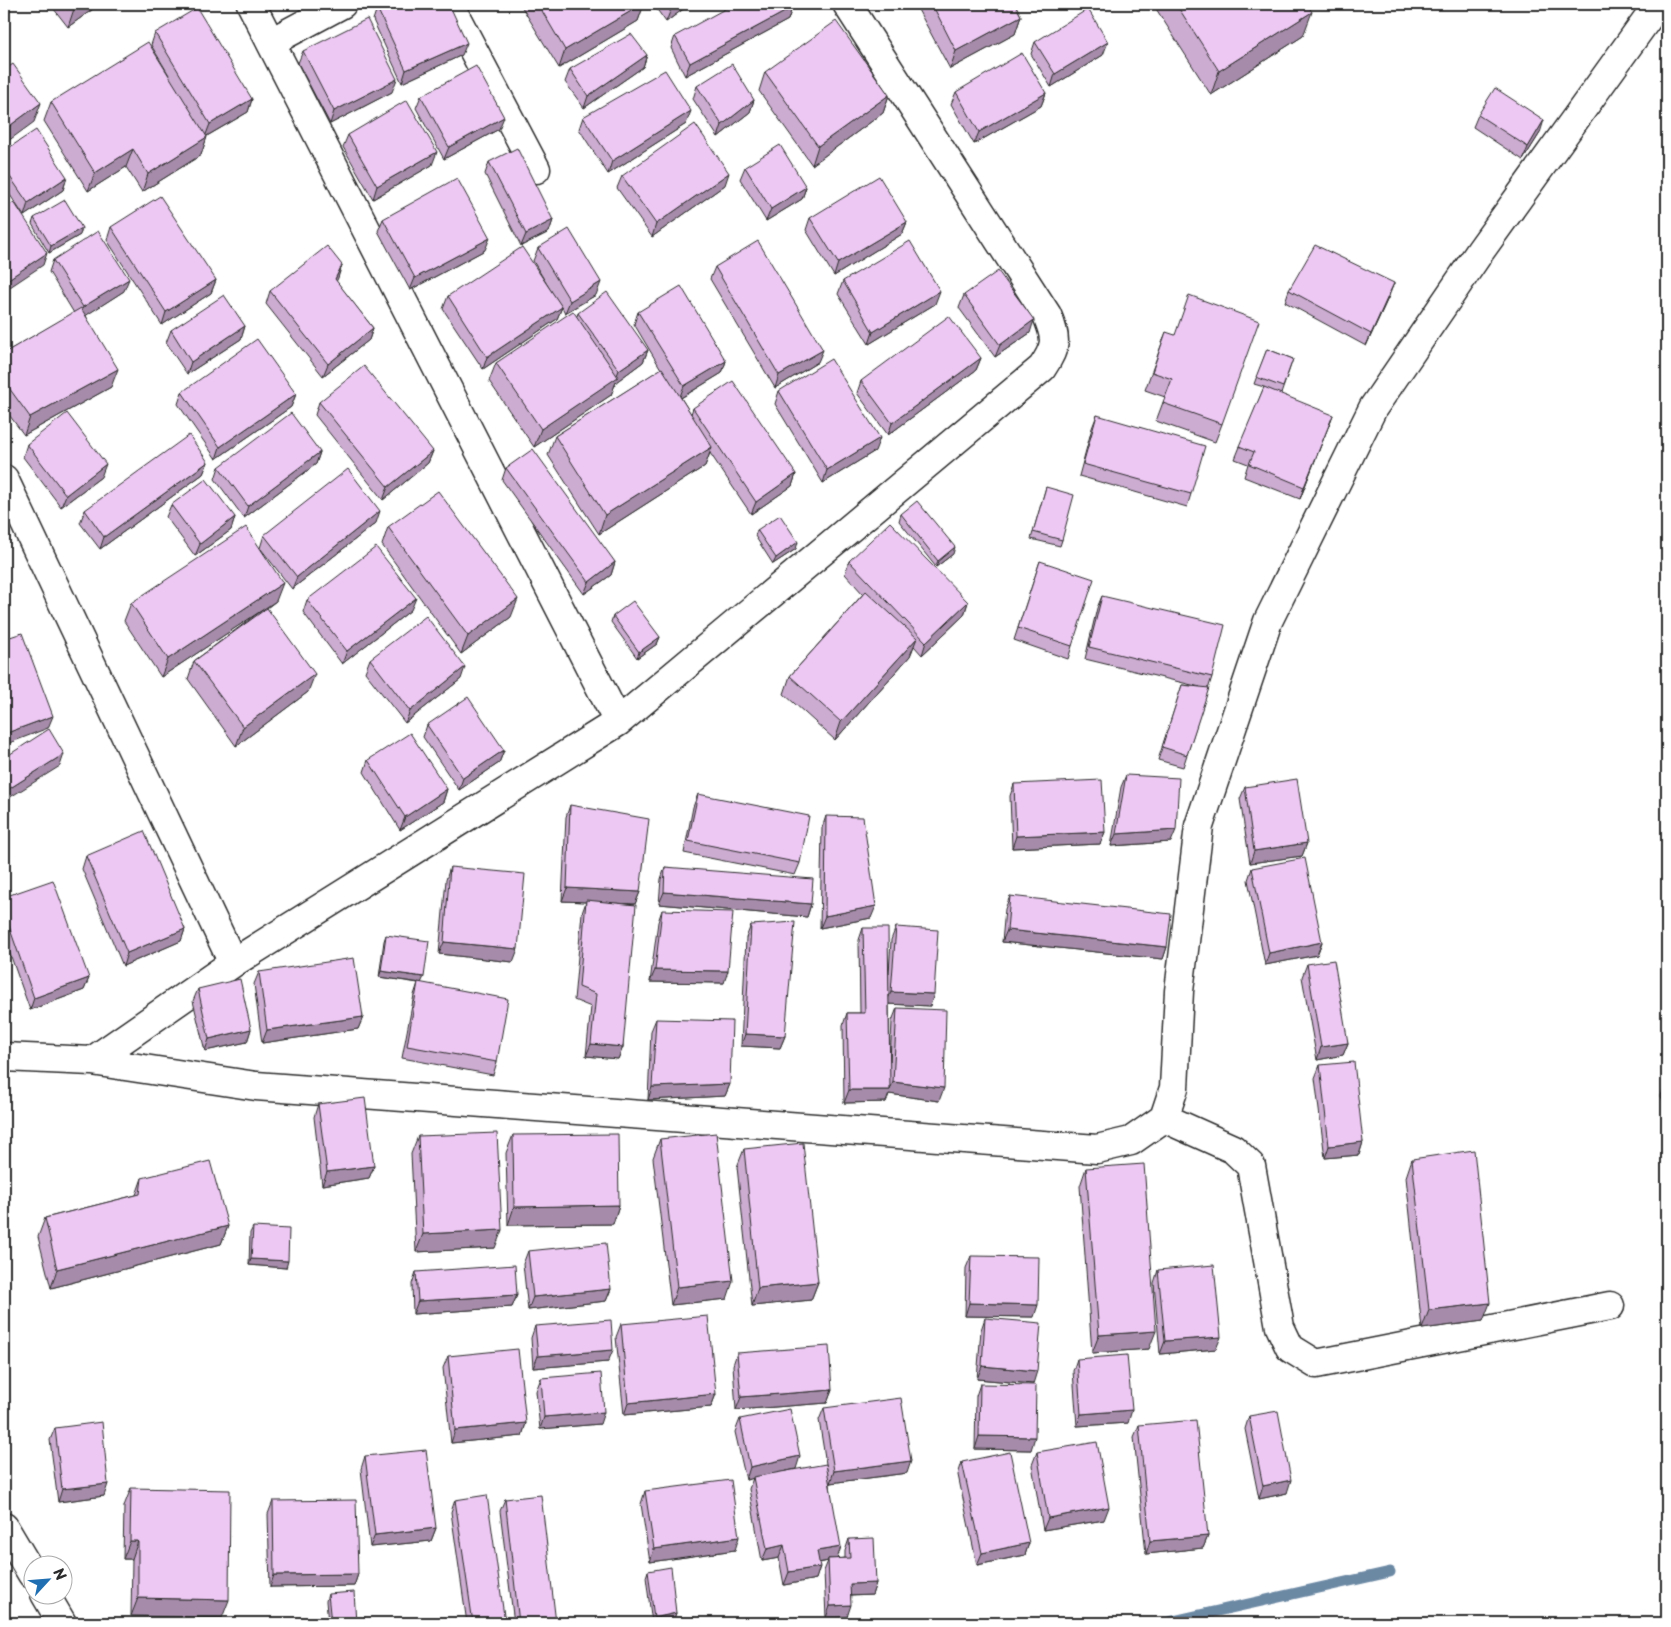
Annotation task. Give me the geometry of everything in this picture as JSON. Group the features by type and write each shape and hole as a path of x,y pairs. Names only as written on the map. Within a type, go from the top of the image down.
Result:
{"street":[{"path":"251,4 618,722"},
{"path":"271,42 342,4"},
{"path":"449,4 536,169"},
{"path":"92,1061 233,962 618,722 1042,368 1053,352 1055,334 1047,315 847,4"},
{"path":"4,1057 92,1061 256,1086 1097,1149 1131,1140 1164,1118 1174,1088 1179,991 1199,826 1268,621 1373,408 1487,242 1658,4"},
{"path":"4,480 233,962"},
{"path":"1164,1118 1233,1149 1252,1166 1280,1327 1290,1348 1316,1364 1610,1306"},
{"path":"4,1527 22,1557"},
{"path":"51,1604 62,1623"}],"building":[{"path":"70,4 82,4 74,9"},
{"path":"386,4 449,4 467,43 406,70 377,8"},
{"path":"538,4 643,4 565,50"},
{"path":"734,4 790,4 792,8 690,63 675,36"},
{"path":"932,4 1015,4 1021,16 956,51"},
{"path":"1176,4 1307,4 1312,12 1219,71"},
{"path":"197,8 252,99 210,124 155,33"},
{"path":"1088,9 1108,42 1055,74 1035,42"},
{"path":"367,19 397,79 334,111 303,51"},
{"path":"836,21 889,95 818,146 765,72"},
{"path":"631,34 647,55 588,96 570,69"},
{"path":"148,42 207,137 148,174 133,149 95,173 51,102"},
{"path":"1022,53 1046,93 979,132 956,92"},
{"path":"13,64 41,103 4,130 4,70"},
{"path":"732,64 754,100 722,125 697,86"},
{"path":"476,66 504,117 449,147 421,96"},
{"path":"665,70 691,111 612,161 583,117"},
{"path":"1495,88 1544,120 1528,147 1478,115"},
{"path":"407,100 437,152 377,186 348,135"},
{"path":"695,124 729,173 656,224 622,176"},
{"path":"36,130 67,177 28,203 6,171 4,172 4,151"},
{"path":"780,145 806,187 771,209 745,167"},
{"path":"517,148 553,220 526,234 489,162"},
{"path":"879,176 907,222 838,263 810,218"},
{"path":"457,178 490,238 415,278 383,219"},
{"path":"160,196 216,280 166,312 111,227"},
{"path":"65,200 82,228 51,246 34,218"},
{"path":"14,202 47,253 4,282 4,209"},
{"path":"569,229 601,282 570,301 538,248"},
{"path":"98,231 129,279 83,307 53,260"},
{"path":"758,241 823,350 779,375 715,267"},
{"path":"910,241 940,291 873,332 843,281"},
{"path":"1315,245 1394,283 1371,334 1289,290"},
{"path":"327,246 342,265 335,279 373,328 328,364 270,291"},
{"path":"522,247 562,307 487,357 448,296"},
{"path":"998,271 1034,320 1000,345 964,295"},
{"path":"681,286 726,361 684,386 638,312"},
{"path":"607,292 648,350 619,370 578,313"},
{"path":"224,295 245,326 191,362 171,330"},
{"path":"1189,295 1259,321 1222,424 1163,403 1172,379 1152,372 1166,332 1175,335"},
{"path":"81,308 118,369 30,417 4,381 4,353"},
{"path":"573,311 618,377 541,429 496,363"},
{"path":"949,316 981,358 892,423 861,381"},
{"path":"257,339 296,394 220,447 182,392"},
{"path":"1267,349 1293,359 1283,387 1256,377"},
{"path":"831,359 880,438 827,470 779,391"},
{"path":"364,366 433,451 388,487 319,402"},
{"path":"662,368 712,447 605,515 555,436"},
{"path":"733,381 796,474 756,502 693,408"},
{"path":"1264,387 1333,415 1304,487 1249,464 1254,452 1239,446"},
{"path":"67,413 106,464 66,495 27,444"},
{"path":"291,413 320,452 248,506 219,467"},
{"path":"1097,415 1205,446 1191,494 1083,464"},
{"path":"189,435 208,462 104,537 85,510"},
{"path":"533,449 615,562 589,582 506,468"},
{"path":"348,469 380,511 297,577 264,535"},
{"path":"206,479 235,517 200,544 171,505"},
{"path":"1046,487 1074,495 1062,540 1033,532"},
{"path":"438,491 518,599 468,636 388,527"},
{"path":"917,501 955,547 938,561 901,514"},
{"path":"780,515 798,542 776,558 757,530"},
{"path":"890,522 968,602 926,642 849,561"},
{"path":"246,527 283,583 168,659 131,603"},
{"path":"376,547 416,598 347,651 307,600"},
{"path":"1040,561 1094,579 1072,646 1018,628"},
{"path":"866,591 917,638 841,722 790,676"},
{"path":"1102,596 1225,625 1212,677 1089,647"},
{"path":"633,601 660,637 639,652 613,616"},
{"path":"267,608 315,674 243,727 194,661"},
{"path":"426,616 465,667 410,711 370,659"},
{"path":"22,633 53,716 4,734 4,639"},
{"path":"1182,685 1209,688 1187,755 1162,747"},
{"path":"468,697 504,750 463,778 427,725"},
{"path":"49,729 64,754 4,792 4,758"},
{"path":"410,733 447,789 405,817 368,760"},
{"path":"1126,775 1179,778 1176,830 1116,834"},
{"path":"1297,779 1307,843 1254,851 1245,787"},
{"path":"1102,780 1105,832 1016,836 1014,784"},
{"path":"698,794 809,816 800,863 688,841"},
{"path":"570,805 649,819 640,892 567,888"},
{"path":"826,816 863,817 876,906 825,916"},
{"path":"144,831 185,929 127,953 86,856"},
{"path":"1305,858 1322,942 1269,953 1252,868"},
{"path":"450,867 525,874 518,949 444,942"},
{"path":"665,867 813,879 811,904 664,892"},
{"path":"53,880 89,978 34,998 4,912 4,897"},
{"path":"1010,896 1171,914 1167,947 1007,930"},
{"path":"586,900 636,905 623,1047 591,1044 596,994 579,987"},
{"path":"662,910 733,912 728,971 655,970"},
{"path":"795,922 785,1036 745,1034 751,925"},
{"path":"896,927 938,930 934,994 891,992"},
{"path":"863,928 888,928 890,1090 849,1090 847,1013 865,1013"},
{"path":"386,935 429,941 424,977 381,971"},
{"path":"354,958 363,1017 267,1030 259,972"},
{"path":"1334,960 1348,1043 1321,1047 1307,964"},
{"path":"240,979 251,1029 209,1039 198,989"},
{"path":"418,982 508,999 497,1062 407,1046"},
{"path":"897,1008 946,1010 944,1088 893,1082"},
{"path":"656,1019 732,1021 730,1084 652,1087"},
{"path":"1354,1062 1363,1142 1329,1146 1320,1065"},
{"path":"365,1098 374,1166 327,1172 318,1104"},
{"path":"497,1133 502,1230 423,1234 418,1136"},
{"path":"716,1133 733,1281 677,1287 660,1139"},
{"path":"618,1134 619,1205 514,1207 513,1135"},
{"path":"803,1143 818,1282 758,1288 744,1149"},
{"path":"1474,1150 1490,1303 1429,1310 1412,1159"},
{"path":"210,1161 228,1226 57,1269 45,1218 140,1194 142,1178"},
{"path":"1144,1164 1156,1331 1099,1335 1086,1168"},
{"path":"253,1227 289,1229 288,1261 251,1259"},
{"path":"606,1243 611,1289 533,1297 528,1251"},
{"path":"971,1256 1039,1257 1038,1305 969,1303"},
{"path":"515,1265 517,1295 418,1301 416,1272"},
{"path":"1214,1265 1221,1337 1165,1341 1158,1270"},
{"path":"708,1316 716,1394 628,1403 621,1324"},
{"path":"985,1318 1041,1323 1037,1371 982,1366"},
{"path":"611,1320 613,1350 538,1356 535,1326"},
{"path":"829,1346 832,1390 741,1397 737,1353"},
{"path":"518,1349 526,1423 455,1430 448,1356"},
{"path":"1127,1355 1132,1410 1081,1414 1077,1359"},
{"path":"601,1373 604,1412 544,1417 541,1378"},
{"path":"980,1384 1036,1385 1035,1437 979,1436"},
{"path":"901,1398 911,1461 834,1471 824,1408"},
{"path":"790,1409 800,1456 750,1467 740,1419"},
{"path":"1278,1411 1291,1480 1263,1486 1249,1416"},
{"path":"1196,1420 1208,1536 1150,1541 1139,1425"},
{"path":"102,1422 108,1484 62,1489 55,1428"},
{"path":"1097,1442 1109,1507 1048,1518 1037,1452"},
{"path":"426,1450 436,1528 375,1535 365,1456"},
{"path":"1010,1452 1029,1543 982,1553 962,1462"},
{"path":"826,1464 841,1547 817,1551 820,1567 789,1572 784,1545 767,1549 753,1477"},
{"path":"731,1480 739,1537 654,1549 645,1491"},
{"path":"131,1488 230,1490 229,1600 138,1598 138,1541 130,1541"},
{"path":"487,1495 505,1623 473,1623 455,1500"},
{"path":"541,1495 556,1623 519,1623 505,1499"},
{"path":"356,1500 358,1574 274,1575 273,1501"},
{"path":"874,1538 876,1583 850,1584 851,1605 830,1606 828,1559 850,1558 849,1539"},
{"path":"671,1567 676,1613 654,1618 648,1571"},
{"path":"354,1592 356,1623 331,1623 328,1594"}],"waterway":[{"path":"1164,1623 1390,1572"}]}
